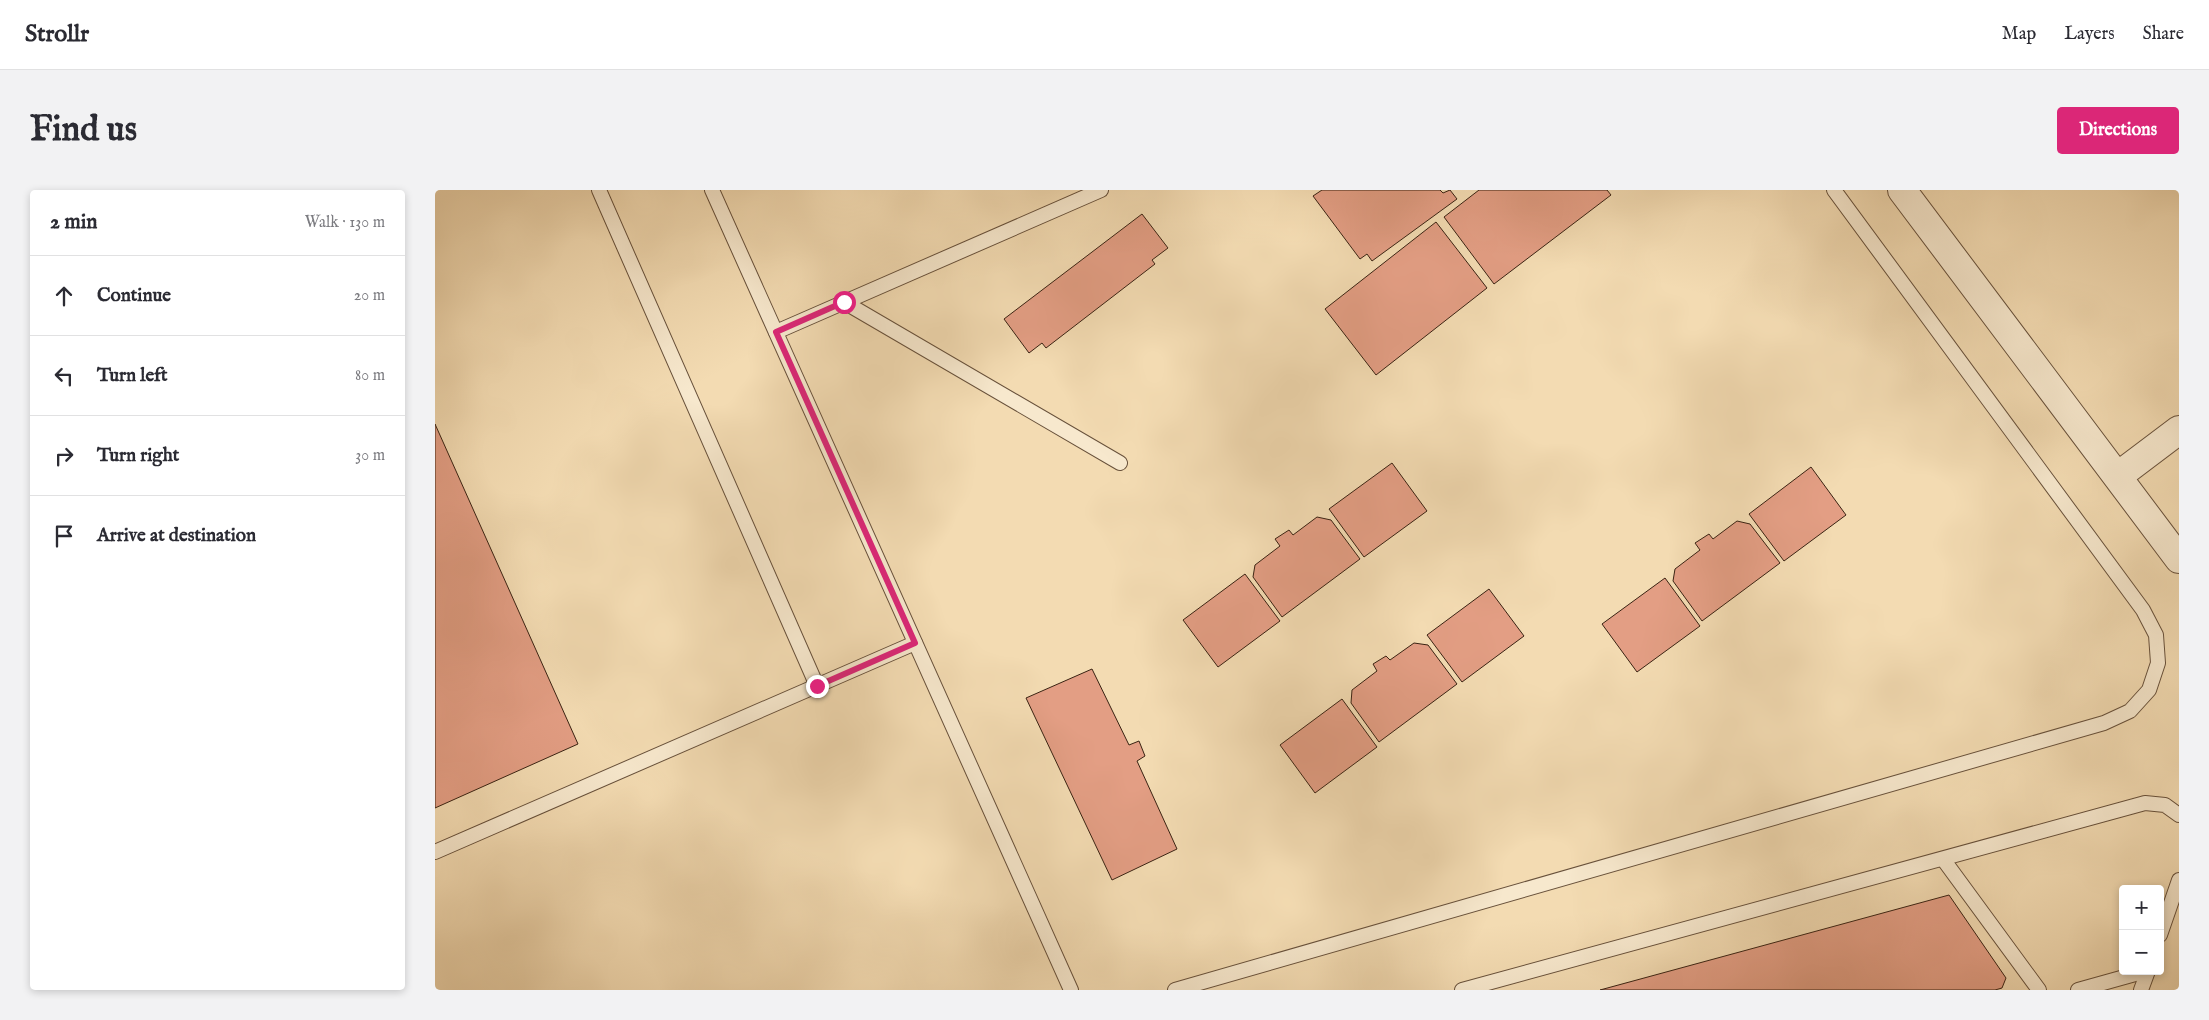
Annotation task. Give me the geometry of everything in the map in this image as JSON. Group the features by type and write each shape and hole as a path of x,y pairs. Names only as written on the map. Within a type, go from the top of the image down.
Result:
{"street":[{"path":"1902,190 2119,476 2179,559"},
{"path":"2119,476 2179,430"}],"lane":[{"path":"599,190 817,686"},
{"path":"712,190 1071,990"},
{"path":"776,332 1101,190"},
{"path":"1175,990 2105,723 2130,711 2149,690 2158,663 2156,635 2143,610 1834,190"},
{"path":"844,302 1120,463"},
{"path":"435,852 915,643"},
{"path":"1462,990 2145,803 2165,805 2179,815"},
{"path":"1943,858 2039,990"},
{"path":"2162,930 2179,880"},
{"path":"2078,990 2132,975"},
{"path":"2141,990 2146,975"}],"building":[{"path":"1322,190 1440,190 1443,193 1450,190 1457,199 1372,261 1367,254 1360,259 1313,196"},
{"path":"1479,190 1607,190 1611,195 1494,284 1444,217"},
{"path":"1142,214 1168,248 1152,260 1155,264 1046,348 1042,343 1029,353 1004,319"},
{"path":"1436,222 1487,288 1376,375 1325,309"},
{"path":"435,424 578,744 435,808"},
{"path":"1392,463 1427,511 1364,557 1329,509"},
{"path":"1811,467 1846,515 1784,561 1749,514"},
{"path":"1317,517 1331,520 1360,559 1282,617 1253,577 1255,565 1280,546 1275,539 1289,530 1293,535"},
{"path":"1737,521 1750,524 1780,563 1702,621 1673,581 1675,569 1700,550 1695,543 1709,534 1713,539"},
{"path":"1245,574 1280,621 1218,667 1183,620"},
{"path":"1665,578 1700,626 1637,672 1602,624"},
{"path":"1489,589 1524,636 1462,682 1427,635"},
{"path":"1414,643 1428,645 1457,684 1379,742 1351,703 1352,690 1377,671 1373,664 1386,656 1390,660"},
{"path":"1092,669 1129,745 1139,741 1145,756 1137,761 1177,849 1112,880 1026,698"},
{"path":"1342,699 1377,747 1315,793 1280,745"},
{"path":"1949,895 2006,978 2002,988 1995,990 1600,990"}],"route":[{"path":"817,686 915,643 776,332 844,302"}]}
